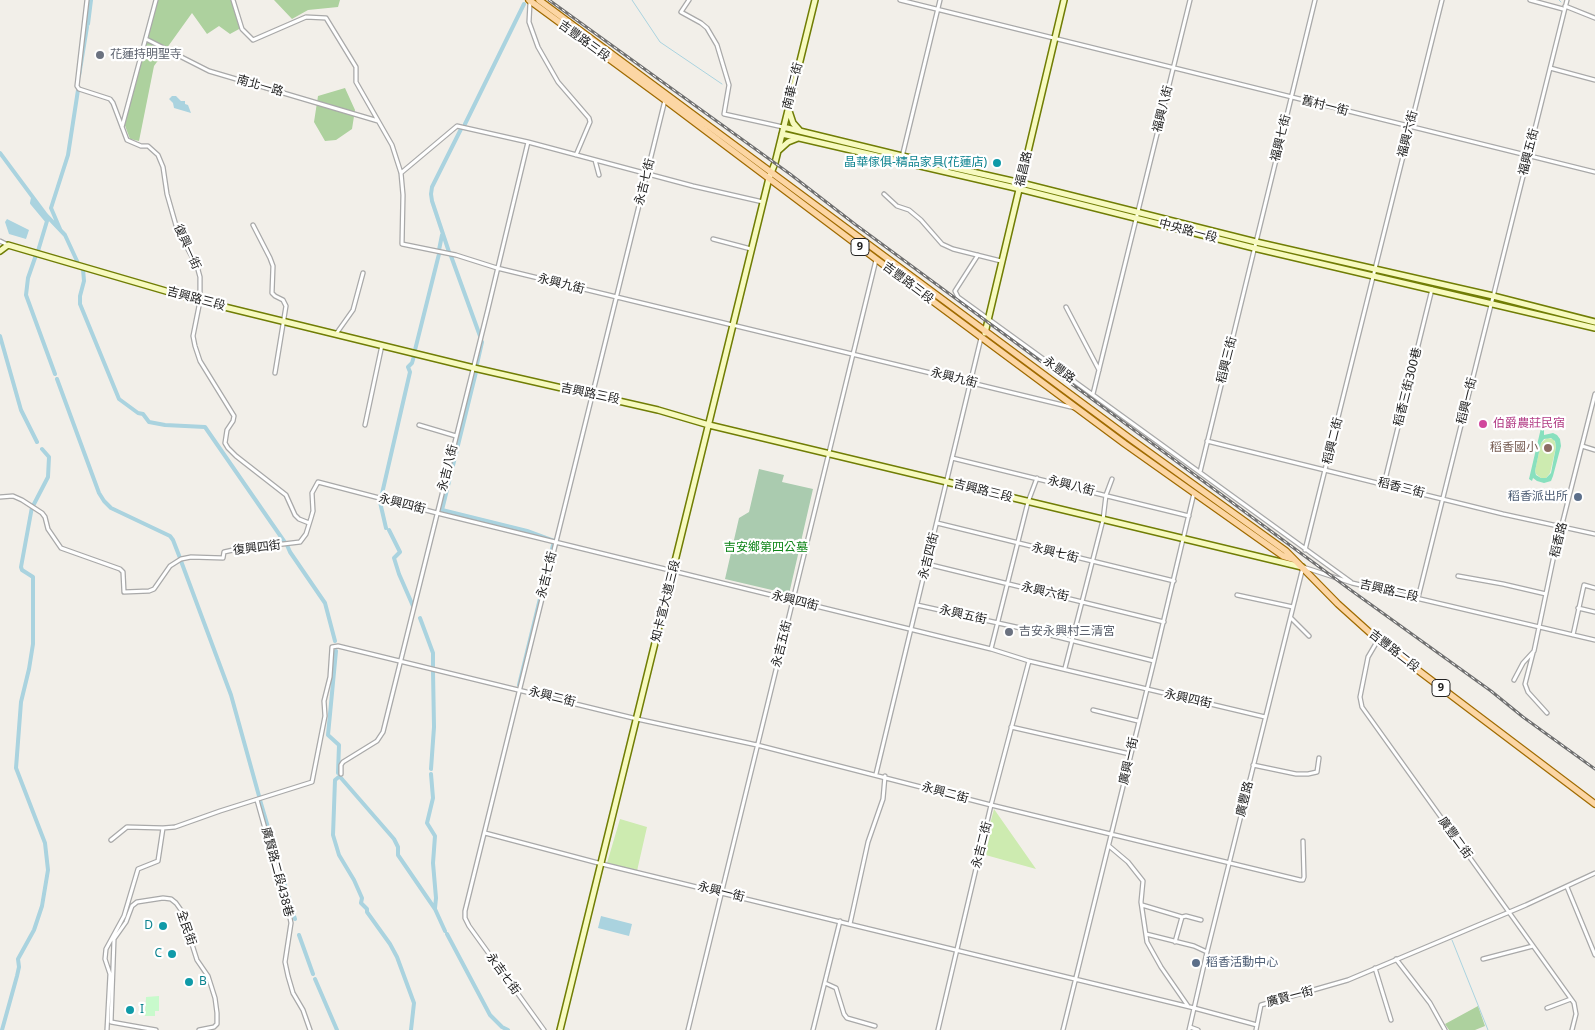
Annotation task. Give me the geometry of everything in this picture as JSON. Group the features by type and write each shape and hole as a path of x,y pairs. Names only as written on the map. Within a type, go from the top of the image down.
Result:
{"main road":[{"name":"吉豐路三段","path":"529,0 540,3 770,175 876,259 1078,409 1194,492"},
{"name":"吉豐路三段","path":"540,3 665,100 1199,487"},
{"name":"吉豐路二段","path":"1199,487 1286,551 1338,604 1378,640 1595,804"},
{"name":"吉豐路二段","path":"1194,492 1283,556 1297,561"}],"street":[{"name":"復興一街","path":"87,0 77,86 79,89 110,99 127,140 141,146 148,146 158,155 177,229 197,266 200,277 200,300 193,336 195,346 200,361 234,416 227,430 225,443 236,456 286,496 295,516 309,523"},
{"path":"122,128 156,0"},
{"name":"永興九街","path":"233,0 242,29 253,40 306,17 326,18 356,67 356,82 392,145 401,173 403,195 402,244 456,255 497,268 1078,409"},
{"path":"529,0 529,22 538,48 558,82 589,118 590,122 576,155"},
{"path":"689,0 681,12 707,28 717,45 729,84 724,114 783,126"},
{"name":"南華二街","path":"770,175 778,151 815,0"},
{"name":"舊村一街","path":"900,0 1410,128 1595,172"},
{"path":"900,162 940,0"},
{"name":"福昌路","path":"986,331 987,318 1020,189 1064,0"},
{"name":"福興八街","path":"1093,394 1190,0"},
{"name":"福興七街","path":"1255,245 1315,0"},
{"name":"福興六街","path":"1373,276 1442,0"},
{"path":"1530,0 1595,18"},
{"name":"福興五街","path":"1491,304 1566,0"},
{"name":"南北一路","path":"146,39 209,71 378,121"},
{"path":"1550,68 1595,80"},
{"name":"永吉七街","path":"544,1030 491,958 465,918 465,911 665,100"},
{"path":"788,108 793,123 800,132"},
{"path":"401,173 457,126 528,142 646,174 764,202"},
{"name":"中央路一段","path":"783,126 800,132 1021,183 1373,276 1595,328"},
{"name":"中央路一段","path":"782,134 1137,215"},
{"path":"778,151 788,142 798,138"},
{"name":"永吉八街","path":"341,774 343,762 380,738 383,732 402,661 528,142"},
{"path":"595,160 599,175"},
{"name":"知卡宣大道三段","path":"560,1030 770,175"},
{"path":"884,194 897,206 909,210 921,220 942,244 953,249 1001,261"},
{"path":"253,225 273,266 272,293 285,302 285,321 275,373"},
{"path":"712,239 752,249"},
{"path":"0,241 8,245 0,251"},
{"name":"吉興路三段","path":"8,245 200,300 474,368 658,410 709,425 1183,540"},
{"name":"中央路一段","path":"1255,245 1375,269 1595,322"},
{"name":"稻興三街","path":"1200,472 1255,245"},
{"name":"永豐路","path":"978,255 955,291 958,297 1306,550"},
{"name":"永吉五街","path":"688,1030 876,259"},
{"path":"336,334 353,310 363,273"},
{"name":"稻興二街","path":"1306,550 1373,276"},
{"name":"稻香三街300巷","path":"1384,484 1432,289"},
{"name":"稻興一街","path":"1444,499 1491,304"},
{"path":"1066,307 1099,370"},
{"path":"981,337 986,331"},
{"name":"永吉四街","path":"876,774 981,337"},
{"path":"364,425 382,345"},
{"name":"稻香路","path":"1514,680 1523,663 1534,651 1582,446 1594,406 1595,394"},
{"path":"418,425 456,436"},
{"name":"稻香三街","path":"1207,441 1562,528 1595,534"},
{"path":"1582,446 1595,450"},
{"name":"永興八街","path":"952,458 1189,516"},
{"path":"991,650 1028,502 1037,478"},
{"path":"1065,668 1103,520 1106,495 1112,479"},
{"name":"復興四街","path":"0,496 13,496 42,512 48,529 61,548 120,569 124,592 154,589 170,566 181,559 191,557 223,558 224,552 233,550 300,542 306,534 313,511 312,493 316,483 326,485"},
{"name":"永興四街","path":"326,485 792,600 1028,661 1065,668 1147,690 1265,717"},
{"name":"廣興一街","path":"1063,1030 1174,581 1194,492"},
{"path":"1418,598 1444,499"},
{"name":"永興七街","path":"937,523 1174,581"},
{"name":"吉興路二段","path":"1183,540 1303,568 1352,583 1595,640"},
{"path":"1306,550 1352,583"},
{"name":"永興六街","path":"927,564 1164,622"},
{"name":"廣豐路","path":"1189,1028 1303,568"},
{"path":"1458,576 1546,594"},
{"path":"1573,635 1584,585 1595,588"},
{"path":"1237,595 1293,607"},
{"name":"永興五街","path":"917,605 1154,661"},
{"path":"1578,608 1595,612"},
{"path":"1290,617 1309,636"},
{"name":"廣豐二街","path":"1378,640 1368,657 1360,697 1362,707 1574,1003 1576,1014 1572,1030"},
{"name":"永興二街","path":"112,840 127,827 163,828 184,825 220,811 312,782 325,716 324,701 330,677 332,648 344,647 637,719 886,776 992,805 1303,880 1304,841"},
{"path":"1534,651 1525,684 1528,692 1547,713"},
{"name":"永吉二街","path":"938,1030 1028,661"},
{"path":"1092,710 1138,721"},
{"path":"1011,727 1130,754"},
{"path":"1253,765 1296,774 1308,774 1317,772 1319,758"},
{"path":"850,924 868,842 883,799 886,776"},
{"name":"廣賢路二段438巷","path":"257,800 291,923 285,962 288,976 293,993 303,1010 310,1030"},
{"path":"106,1030 110,974 105,959 106,949 124,916 138,869 158,861 163,828"},
{"name":"永興一街","path":"485,833 602,864 957,950"},
{"path":"1109,846 1128,862 1143,881 1142,906 1147,942 1156,959 1188,1006"},
{"name":"廣賢一街","path":"957,950 1188,1006 1257,1025 1261,1005 1335,985 1567,887 1595,873"},
{"path":"1567,887 1595,955"},
{"name":"全民街","path":"156,1030 111,1022 114,939 126,922 132,906 137,902 163,898 172,899 181,910 197,960 208,976 215,998 217,1024 214,1027 199,1030"},
{"path":"1142,906 1182,918 1186,916 1201,920"},
{"path":"1175,942 1182,918"},
{"path":"813,1030 840,921"},
{"path":"1146,934 1194,946 1207,952"},
{"path":"1483,960 1533,946"},
{"path":"1396,959 1430,1003 1445,1030"},
{"path":"1375,968 1390,1020"},
{"path":"825,983 836,988 847,1018 875,1026"},
{"path":"1547,1008 1570,999"},
{"path":"1256,1030 1257,1025"},
{"path":"1189,1028 1198,1030"}],"green space":[{"path":"158,0 233,0 241,28 230,34 219,26 207,34 192,13 154,66 139,141 130,139 124,123"},
{"path":"274,0 340,0 338,7 308,10 292,19"},
{"path":"345,88 355,110 352,129 336,140 325,141 314,122 318,96"},
{"path":"1541,428 1544,429 1544,435 1553,433 1557,435 1561,446 1551,481 1544,483 1533,478 1532,481 1529,479","holes":["1551,438 1555,441 1556,447 1551,473 1546,478 1541,478 1536,475 1535,471 1541,443 1544,439"]},
{"path":"1547,438 1554,439 1556,447 1550,473 1546,478 1541,478 1535,471 1541,443"},
{"name":"吉安鄉第四公墓","path":"759,469 784,475 782,482 813,489 789,594 725,579 739,518 749,512"},
{"path":"994,809 1036,869 982,854"},
{"path":"620,819 647,827 637,871 607,863"},
{"path":"159,996 159,1011 155,1011 155,1016 145,1016 146,997"},
{"path":"1478,1006 1485,1026 1475,1030 1449,1030 1445,1024"}],"water":[{"path":"172,96 185,101 191,113 174,108 173,103 169,99"},
{"path":"7,219 29,230 26,239 9,234 5,222"},
{"path":"601,916 632,924 629,936 598,928"}],"waterway":[{"path":"88,24 91,0"},
{"path":"632,0 660,42 722,84"},
{"path":"465,124 524,4"},
{"path":"79,76 87,27"},
{"path":"60,229 51,208 68,155 78,90"},
{"path":"449,252 431,194 432,187 462,127"},
{"path":"0,153 46,215 65,235 77,261"},
{"path":"33,198 32,203 47,221 38,251"},
{"path":"439,250 442,235"},
{"path":"415,350 439,254"},
{"path":"36,255 28,278 26,295 55,374"},
{"path":"451,256 480,336"},
{"path":"83,269 84,281 80,304 119,399 138,413 143,414 149,422 165,425 205,427 286,544"},
{"path":"0,336 21,410 37,442"},
{"path":"477,364 482,342"},
{"path":"381,498 410,372 408,367 412,363 414,356"},
{"path":"476,372 442,510 527,531 554,541"},
{"path":"57,379 99,493 104,501 111,508 170,536 180,558"},
{"path":"34,504 48,477 49,457 42,449"},
{"path":"380,502 386,528"},
{"path":"2,1030 17,976 18,959 34,930 42,906 48,870 45,843 16,768 21,702 33,644 33,577 22,570 21,567 32,507"},
{"path":"389,530 400,552 394,558 413,606"},
{"path":"287,545 325,603 335,641"},
{"path":"519,685 553,545"},
{"path":"181,561 231,695 259,796"},
{"path":"420,618 433,653 433,666"},
{"path":"336,651 328,735 339,745 338,773"},
{"path":"431,769 434,727 433,671"},
{"path":"431,774 433,798 427,823 435,836 433,863 435,908"},
{"path":"340,776 335,780 333,835 339,855 362,898 361,903 367,909 367,912 397,957 414,1003 411,1030"},
{"path":"341,778 394,839 398,847 398,855 435,909 445,931"},
{"path":"260,800 295,919"},
{"path":"447,934 490,1015 502,1027 508,1030"},
{"path":"299,935 313,974"},
{"path":"1452,940 1488,1030"},
{"path":"315,979 337,1030"}],"railway":[{"path":"549,0 790,174 856,225 1595,769"}],"place":[{"name":"花蓮持明聖寺","path":"100,55"},
{"name":"晶華傢俱-精品家具(花蓮店)","path":"997,163"},
{"name":"伯爵農莊民宿","path":"1483,424"},
{"name":"稻香國小","path":"1548,448"},
{"name":"稻香派出所","path":"1578,497"},
{"name":"吉安永興村三清宮","path":"1009,632"},
{"name":"D","path":"163,926"},
{"name":"C","path":"172,954"},
{"name":"稻香活動中心","path":"1196,963"},
{"name":"B","path":"189,982"},
{"name":"I","path":"130,1010"}]}
